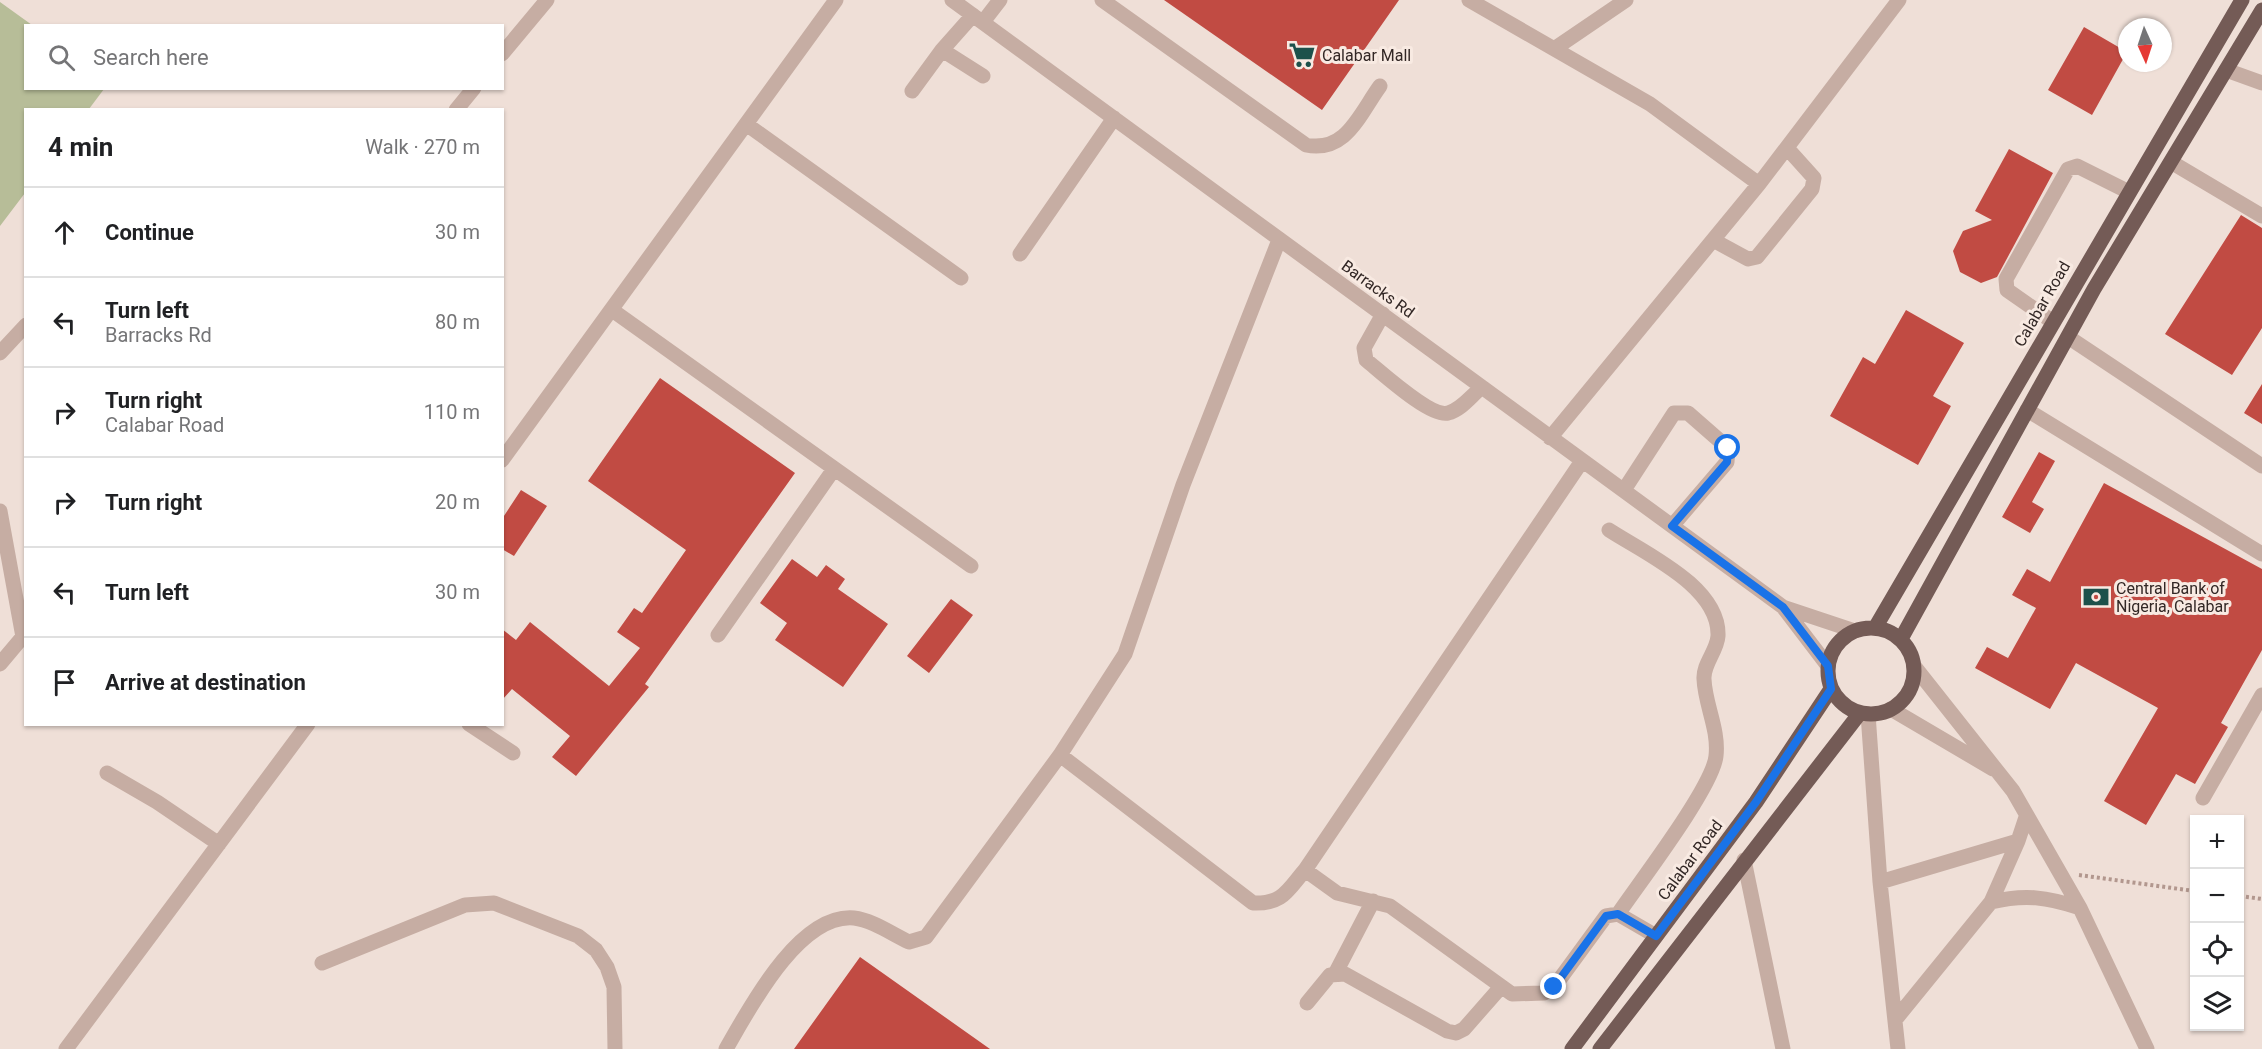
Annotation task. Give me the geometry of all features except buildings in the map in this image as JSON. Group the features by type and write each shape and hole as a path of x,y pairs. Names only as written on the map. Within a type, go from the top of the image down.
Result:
{"main road":[{"name":"Calabar Road","path":"1875,628 2242,0"},
{"path":"1901,639 2068,337 2262,10"},
{"path":"1875,628 1901,639 1912,656 1914,666 1910,691 1891,709 1864,714 1838,700 1831,689 1828,666 1830,657 1840,641 1855,631 1875,628"},
{"name":"Calabar Road","path":"1572,1049 1756,802 1831,689"},
{"path":"1600,1049 1744,860 1864,714"}],"street":[{"path":"504,52 547,0"},
{"path":"504,457 836,0"},
{"name":"Barracks Rd","path":"952,0 1783,607 1828,666"},
{"path":"912,91 942,50 1000,0"},
{"path":"1102,0 1306,145 1322,148 1341,141 1380,86"},
{"path":"1469,0 1650,104 1760,184"},
{"path":"1554,49 1626,0"},
{"path":"1550,438 1760,184 1899,0"},
{"path":"942,50 983,76"},
{"path":"2226,70 2262,82"},
{"path":"458,108 472,90"},
{"path":"1020,254 1114,118"},
{"path":"746,124 961,278"},
{"path":"1713,240 1748,259 1757,257 1812,189 1814,178 1787,148"},
{"path":"2170,162 2262,216"},
{"path":"2053,322 2007,290 2006,279 2068,169 2077,166 2129,192"},
{"path":"726,1049 768,977 796,947 821,927 837,919 862,919 909,942 926,937 1060,755 1125,654 1183,485 1280,240"},
{"path":"612,310 971,566"},
{"path":"1383,314 1364,348 1366,360 1431,411 1445,415 1456,410 1481,387"},
{"path":"0,353 24,327"},
{"path":"2068,337 2262,466"},
{"path":"2027,410 2262,554"},
{"path":"1624,490 1674,413 1688,413 1728,448 1727,462 1672,526"},
{"path":"1060,755 1253,903 1271,903 1283,897 1305,870 1582,461"},
{"path":"718,635 834,469"},
{"path":"0,510 24,635 0,664"},
{"path":"1609,530 1696,587 1710,604 1717,620 1718,639 1703,676 1715,737 1716,757 1704,787 1618,914"},
{"name":"Barracks Rd","path":"1783,607 1855,631"},
{"path":"1914,666 2001,774 2080,908 2147,1049"},
{"path":"2203,798 2262,694"},
{"path":"1891,709 2001,774"},
{"path":"1864,714 1898,1049"},
{"path":"66,1049 307,726"},
{"path":"472,726 513,753"},
{"path":"107,773 157,802 219,844"},
{"path":"1895,1020 1991,902 2026,817"},
{"path":"1880,882 2018,841"},
{"path":"1744,860 1783,1049"},
{"path":"1305,870 1337,894 1390,906 1500,988 1512,994 1544,993 1554,987 1606,916 1618,914 1656,936"},
{"path":"1991,902 2025,896 2061,901 2080,908"},
{"path":"1335,974 1373,902"},
{"path":"322,963 465,904 494,903 578,936 596,950 608,967 614,987 615,1049"},
{"path":"1307,1003 1330,975 1345,974 1447,1031 1456,1033 1464,1029 1500,988"}],"path":[{"path":"2059,873 2190,890"},
{"path":"2244,897 2262,899"}],"green space":[{"path":"0,2 31,24 24,24 24,90 103,90 90,108 24,108 24,194 0,226"}],"place":[{"name":"Calabar Mall","path":"1302,55"},
{"name":"Central Bank of Nigeria, Calabar","path":"2096,597"}],"route":[{"path":"1554,987 1606,916 1618,914 1656,936 1756,802 1831,689 1827,674 1828,666 1783,607 1672,526 1727,462 1728,448"}]}
